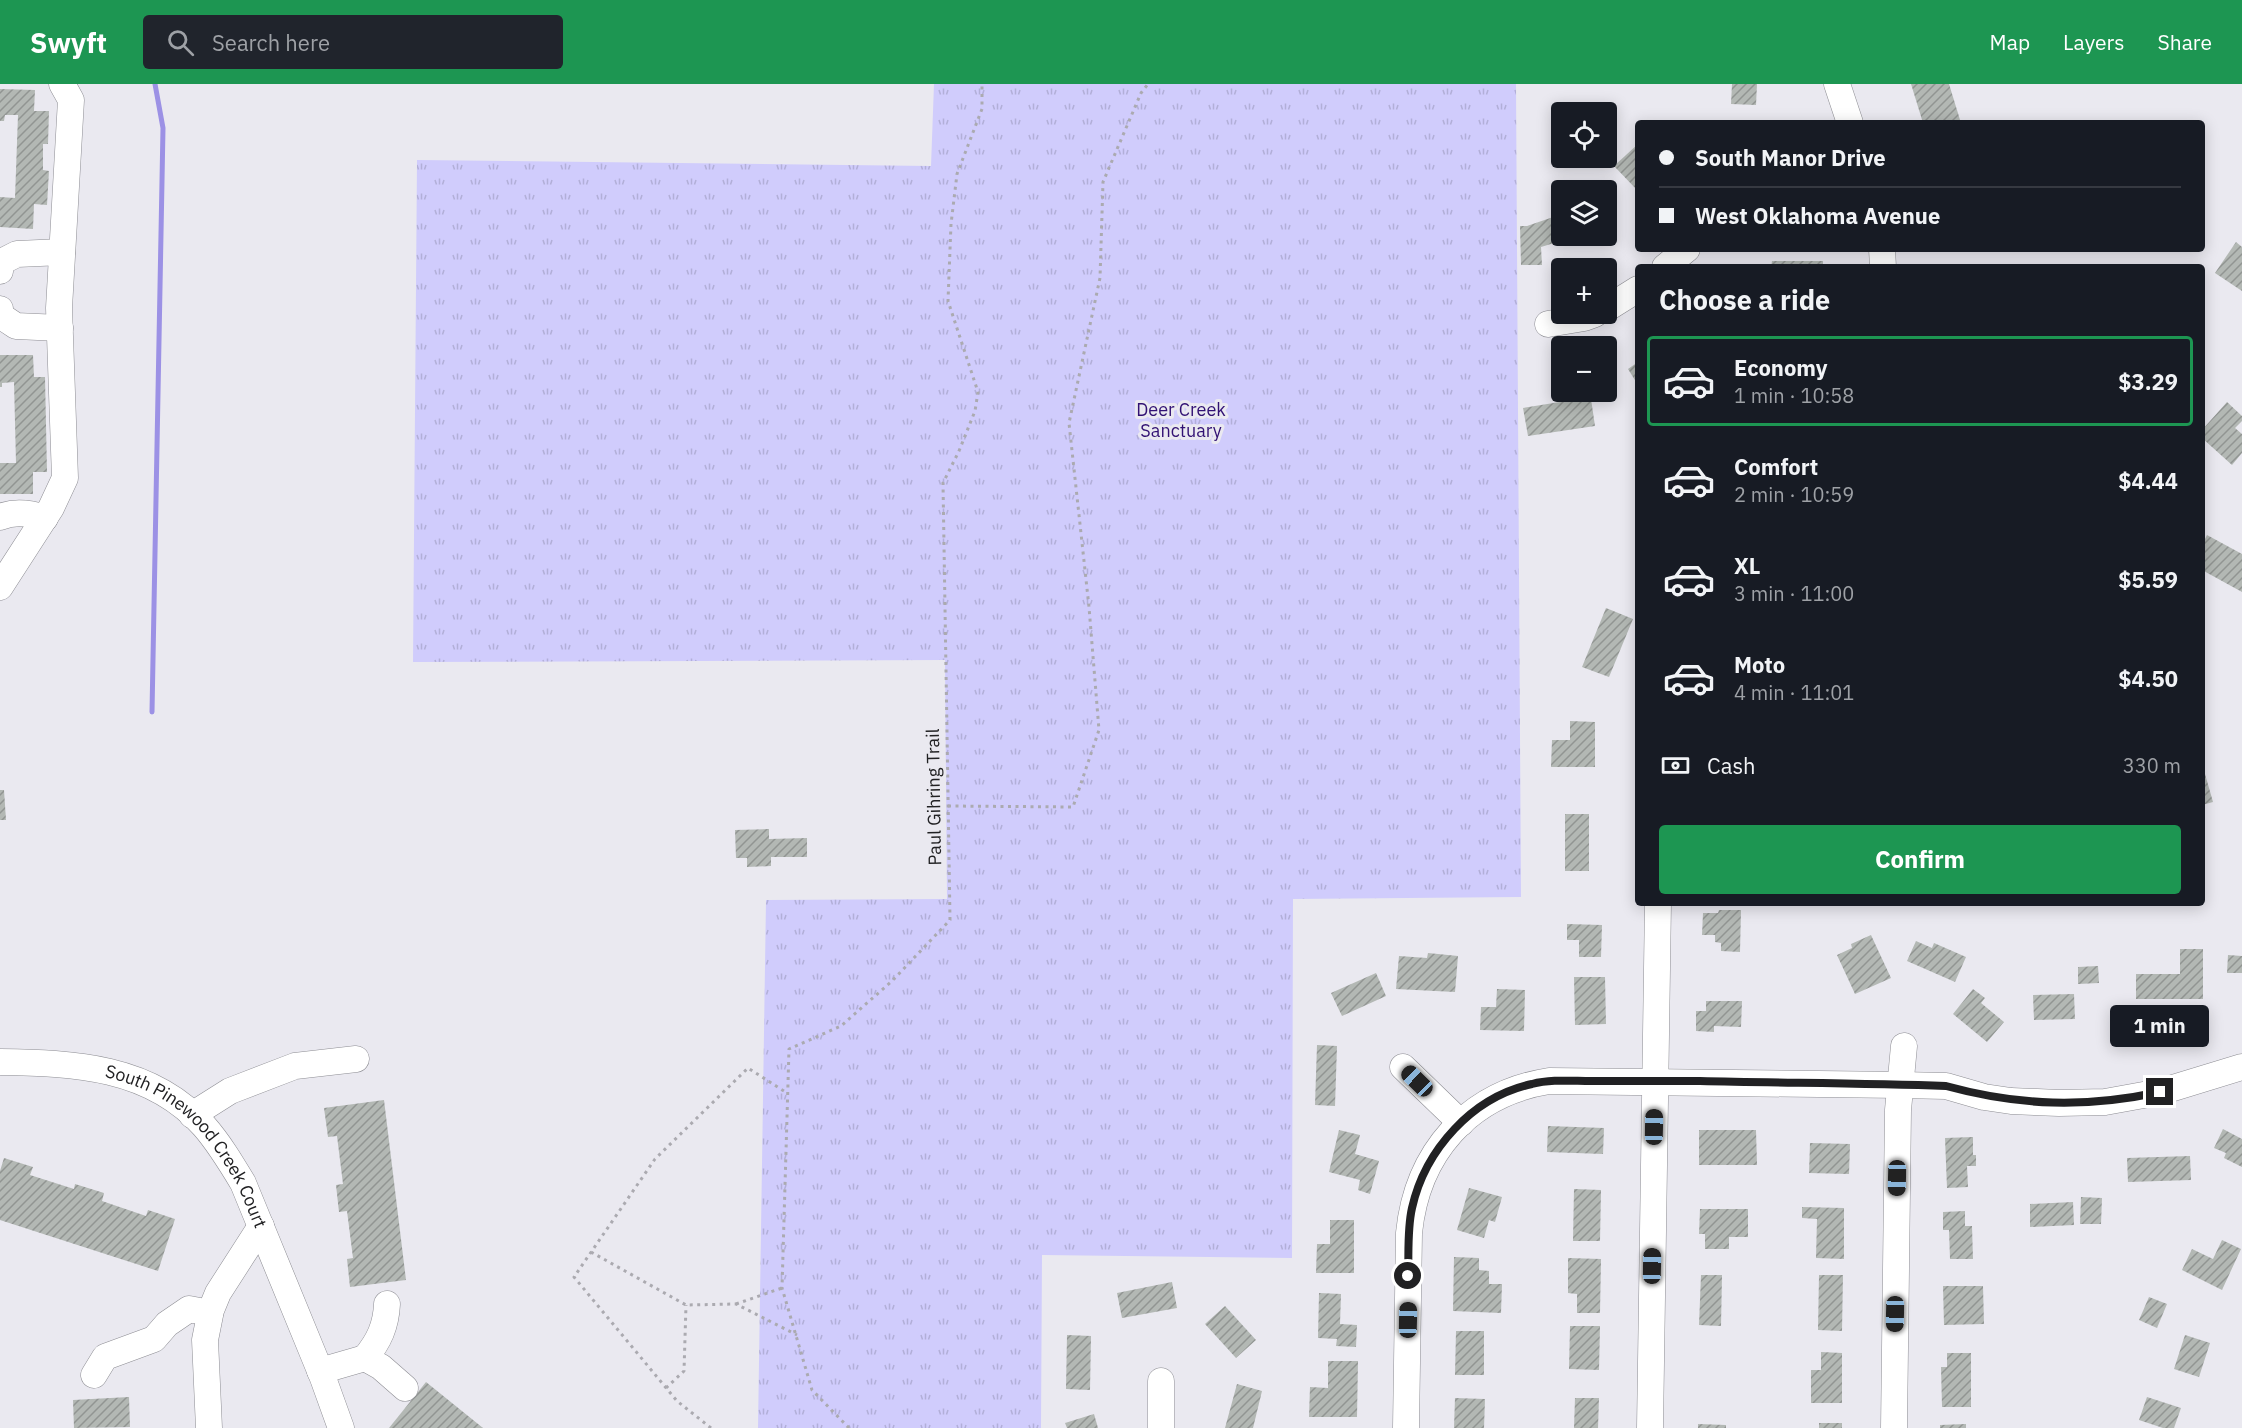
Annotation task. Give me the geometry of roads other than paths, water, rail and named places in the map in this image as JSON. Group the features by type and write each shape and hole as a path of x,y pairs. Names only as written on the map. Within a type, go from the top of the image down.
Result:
{"street":[{"path":"0,587 45,518 65,478 60,328 71,100 62,84"},
{"path":"1837,84 1849,120"},
{"path":"0,271 1,262 17,254 62,252"},
{"path":"1669,264 1683,252"},
{"path":"1617,302 1635,292"},
{"path":"0,309 1,316 16,326 60,328"},
{"path":"0,517 9,513 45,518"},
{"path":"1650,1428 1658,906"},
{"path":"1894,1428 1898,1110 1904,1046"},
{"path":"192,1115 230,1091 295,1066 356,1059"},
{"name":"South Pinewood Creek Court","path":"0,1062 63,1063 97,1068 124,1075 153,1088 204,1126 243,1183 261,1226 218,1293 210,1313 205,1340 209,1428"},
{"path":"1403,1067 1461,1123"},
{"path":"1406,1428 1409,1233 1412,1209 1417,1190 1443,1140 1473,1112 1491,1100 1530,1084 1549,1081 1655,1081 1946,1086 2011,1101 2105,1102 2160,1092 2242,1067"},
{"path":"261,1226 341,1428"},
{"path":"320,1371 365,1358 379,1341 387,1304"},
{"path":"94,1375 105,1357 154,1339 167,1324 189,1309 210,1313"},
{"path":"365,1358 381,1367 405,1388"},
{"path":"1161,1381 1161,1428"}],"waterway":[{"path":"152,712 163,128 155,84"}],"park label":[{"name":"Deer Creek Sanctuary","path":"1181,420"}]}
